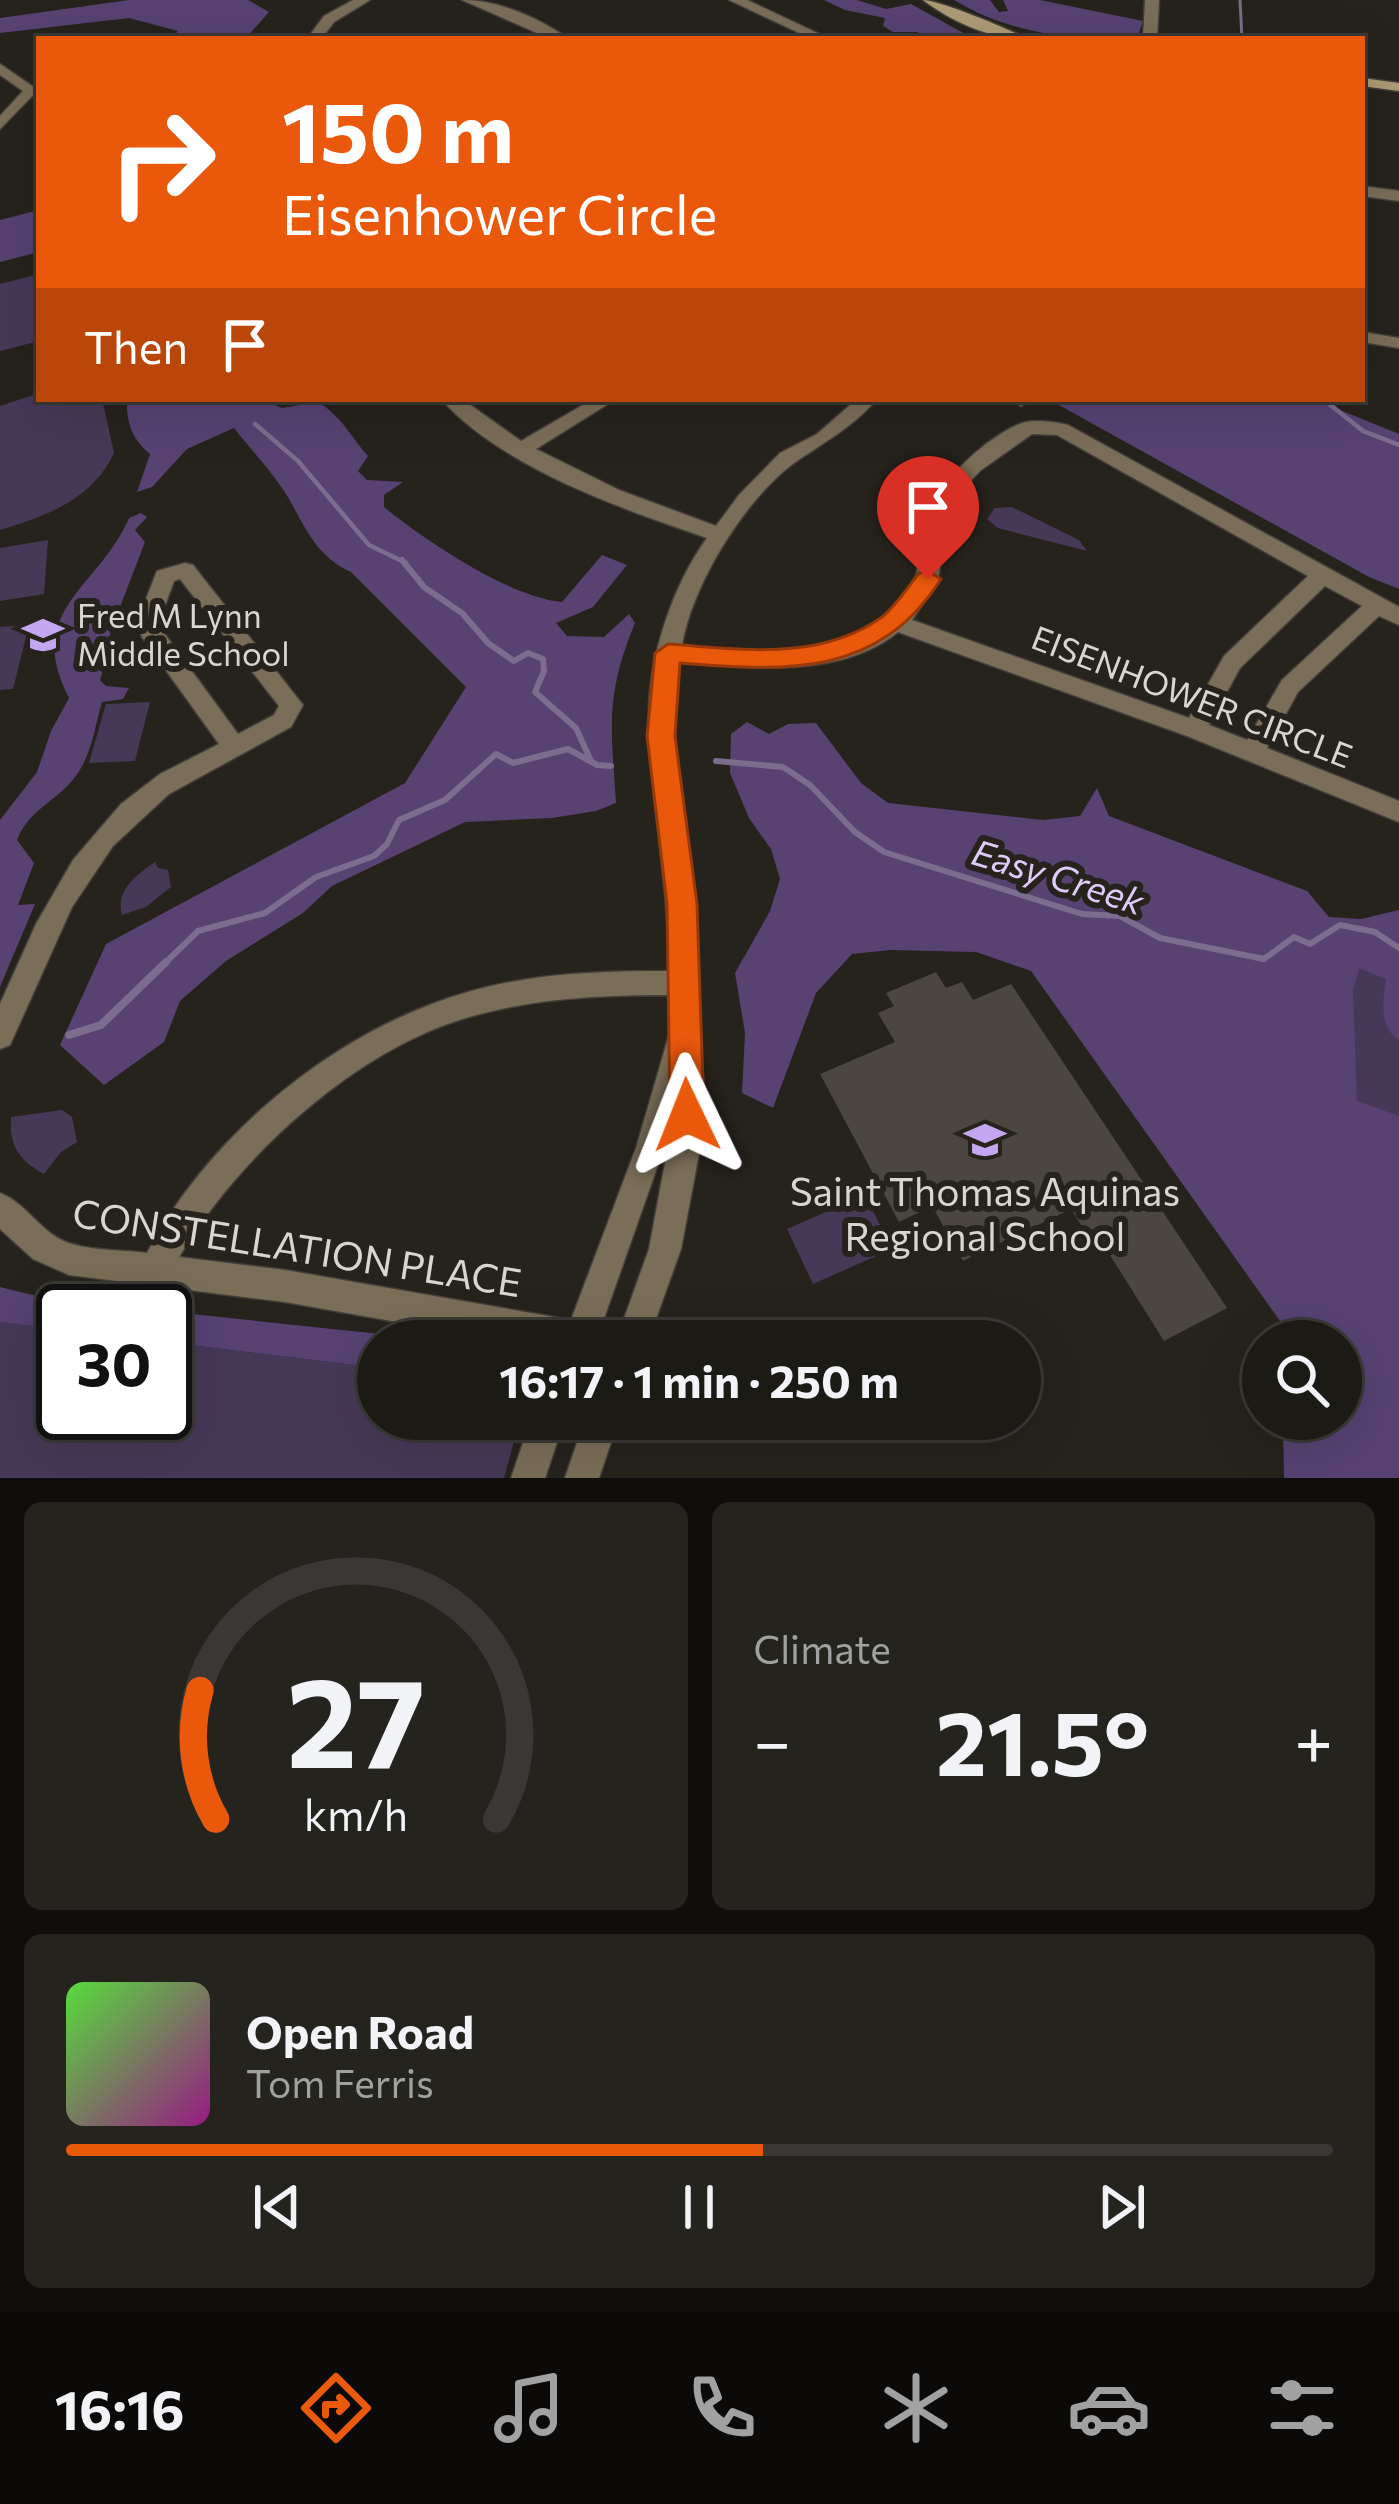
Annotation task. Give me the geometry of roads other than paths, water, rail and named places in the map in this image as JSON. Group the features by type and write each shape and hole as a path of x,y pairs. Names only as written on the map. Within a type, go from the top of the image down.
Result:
{"main road":[{"path":"930,0 970,22 1011,36"},
{"path":"1365,82 1399,86"}],"street":[{"path":"316,36 329,19 363,0"},
{"path":"469,0 506,10 556,36"},
{"path":"736,0 816,36"},
{"path":"1150,36 1152,0"},
{"path":"0,68 31,90 0,125"},
{"path":"1365,191 1399,196"},
{"path":"1365,337 1399,343"},
{"path":"454,402 520,450 571,479 719,535"},
{"path":"520,450 602,402"},
{"path":"640,1320 665,1249 677,1197 689,1086 682,1030 682,904 661,736 668,653 684,596 719,535 787,458 824,438 865,402"},
{"path":"668,653 794,659 849,646 894,622 928,579 937,518 955,483 1028,428 1039,425 1061,429 1388,611 1290,686 1252,752"},
{"path":"0,1036 62,896 92,850 160,787 283,721 290,705 185,570 171,571 148,622 149,631 234,747"},
{"path":"1195,729 1232,662 1323,575"},
{"name":"EISENHOWER CIRCLE","path":"894,622 1195,729 1399,812"},
{"path":"155,1271 188,1211 218,1173 314,1085 387,1035 433,1014 508,992 618,982 683,983"},
{"path":"592,1320 651,1148 682,1030"},
{"name":"CONSTELLATION PLACE","path":"0,1208 17,1228 69,1259 285,1286 474,1320"},
{"path":"528,1478 541,1440"},
{"path":"582,1478 595,1440"}],"waterway":[{"path":"1240,0 1242,36"},
{"path":"1327,402 1363,431 1399,445"},
{"path":"255,424 298,461 369,545 403,562"},
{"path":"403,562 424,587 462,613 488,643 514,661 528,653 543,659 544,671 535,692 576,728 591,761"},
{"name":"Easy Creek","path":"163,965 198,931 265,913 316,877 374,856 387,844 399,820 445,800 496,754 513,763 568,749 597,765 611,766"},
{"name":"Easy Creek","path":"716,761 783,767 810,785 855,832 884,852 1082,914 1120,916 1160,938 1264,959 1294,937 1310,944 1340,925 1375,932 1399,948"},
{"name":"Easy Creek","path":"69,1035 101,1025 166,962"}],"place":[{"name":"Fred M Lynn Middle School","path":"43,635"},
{"name":"Saint Thomas Aquinas Regional School","path":"985,1140"}]}
